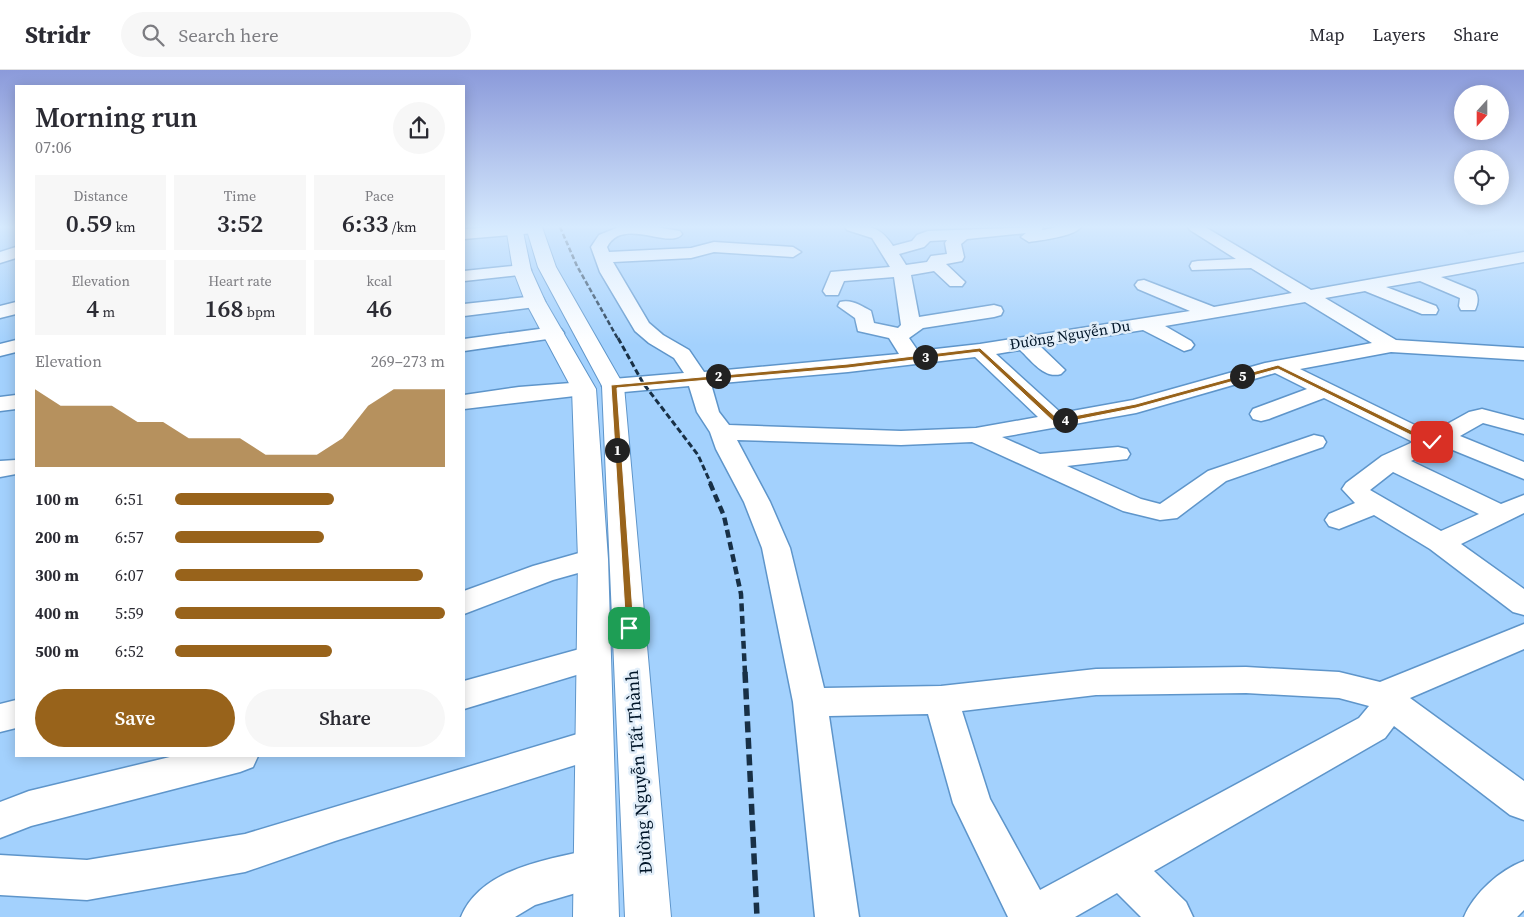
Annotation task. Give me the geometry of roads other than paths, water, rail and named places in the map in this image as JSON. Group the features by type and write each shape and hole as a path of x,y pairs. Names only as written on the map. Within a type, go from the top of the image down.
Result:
{"main road":[{"name":"Đường Nguyễn Tất Thành","path":"522,267 522,270 613,386 648,917"},
{"name":"Đường Nguyễn Tất Thành","path":"547,267 545,300 554,333 584,389 593,559 596,917"},
{"path":"593,559 624,556"}],"street":[{"path":"607,267 642,327 656,339 682,354 698,378 708,412 722,432 728,449 757,502 776,548 810,702 837,917"},
{"path":"897,267 905,283 905,330 912,358"},
{"path":"832,291 838,276 900,271 928,267"},
{"path":"939,267 956,282"},
{"path":"1260,267 1391,346"},
{"name":"Đường Nguyễn Du","path":"613,386 848,366 980,350 1212,313 1473,267"},
{"path":"465,276 522,270"},
{"path":"1423,276 1469,295 1468,306"},
{"path":"1144,285 1212,313"},
{"path":"1360,287 1429,310"},
{"path":"1360,287 1404,310"},
{"path":"465,310 545,300"},
{"path":"847,306 864,315 865,327 905,330 994,311"},
{"path":"0,312 15,308"},
{"path":"1145,323 1184,345"},
{"path":"465,345 554,333"},
{"path":"1025,343 1054,370"},
{"path":"0,350 15,346"},
{"path":"722,432 901,438 976,435 1136,406 1278,367 1391,346 1518,355"},
{"path":"980,350 1089,458"},
{"path":"0,367 15,365"},
{"path":"1278,367 1325,390 1437,439 1524,472"},
{"path":"465,402 519,394 584,389"},
{"path":"1261,414 1325,390"},
{"path":"0,404 15,402"},
{"path":"1524,426 1482,416 1390,461 1356,489 1360,495 1440,543 1524,604"},
{"path":"976,435 1132,505 1167,512 1217,476 1314,442"},
{"path":"1034,462 1118,454"},
{"path":"1390,461 1501,514"},
{"path":"0,469 15,466"},
{"path":"1440,543 1524,503"},
{"path":"1338,520 1375,504"},
{"path":"465,603 543,573 593,559"},
{"path":"941,700 972,803 1032,917 1372,728 1386,700 1524,636"},
{"path":"465,695 594,657"},
{"path":"810,702 941,700 1096,682 1227,680 1339,685 1386,700 1524,803"},
{"path":"0,718 15,714"},
{"path":"0,875 87,880 244,853 335,823 594,744"},
{"path":"0,820 29,810 236,757"},
{"path":"1121,868 1171,917"},
{"path":"483,917 494,904 525,888 595,869"},
{"path":"1486,917 1524,881"}],"railway":[{"path":"577,267 618,339"},
{"path":"618,338 643,383 698,455 711,484"},
{"path":"710,483 724,516 741,594 745,673"},
{"path":"745,672 757,917"}]}
